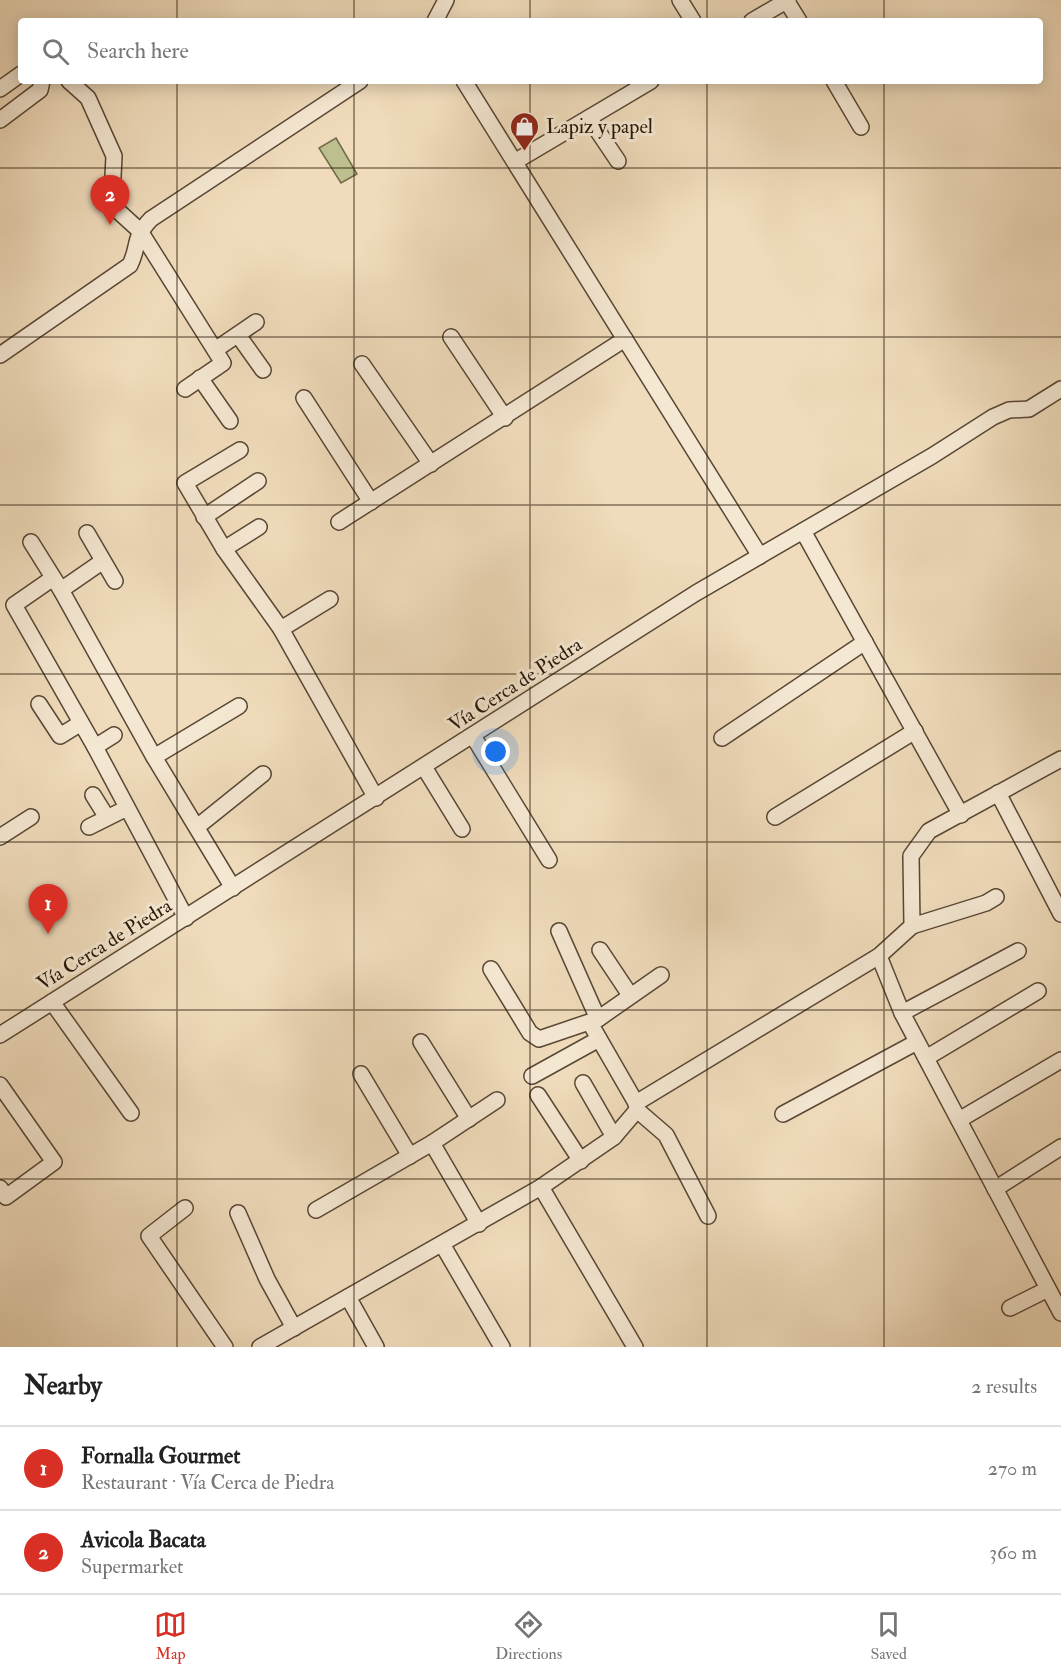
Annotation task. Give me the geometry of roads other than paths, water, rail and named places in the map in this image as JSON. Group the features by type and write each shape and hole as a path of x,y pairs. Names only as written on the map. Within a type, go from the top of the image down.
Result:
{"street":[{"path":"437,18 446,0"},
{"path":"680,0 691,18"},
{"path":"757,18 787,0 797,18"},
{"path":"0,89 18,76"},
{"path":"0,120 40,90 41,84"},
{"path":"72,84 88,98 114,156 112,196 117,210 140,231 223,363 184,389"},
{"path":"0,355 130,265 140,231 151,219 355,84"},
{"path":"466,84 760,556"},
{"path":"516,161 646,84"},
{"path":"836,84 861,127"},
{"path":"589,118 618,161"},
{"path":"215,350 256,322"},
{"path":"238,335 263,370"},
{"path":"451,337 505,418"},
{"path":"339,522 505,418 625,339"},
{"path":"362,364 431,464"},
{"path":"200,378 230,421"},
{"name":"Vía Cerca de Piedra","path":"0,1035 696,593 932,456 993,417 1009,410 1029,409 1061,389"},
{"path":"304,398 371,502"},
{"path":"240,450 185,483 224,549 281,629 376,798"},
{"path":"204,517 258,481"},
{"path":"224,549 259,527"},
{"path":"803,531 961,815"},
{"path":"87,533 115,581"},
{"path":"31,542 232,888"},
{"path":"103,561 14,605 95,747 186,918"},
{"path":"281,629 330,599"},
{"path":"722,738 865,642"},
{"path":"39,704 60,736 81,723"},
{"path":"154,757 239,706"},
{"path":"775,817 915,731"},
{"path":"95,747 114,735"},
{"path":"473,736 549,860"},
{"path":"912,926 910,856 930,831 1061,759"},
{"path":"424,767 462,829"},
{"path":"197,827 263,774"},
{"path":"998,793 1057,897 1061,914"},
{"path":"93,795 106,816"},
{"path":"89,827 106,816 127,808"},
{"path":"0,837 31,817"},
{"path":"269,1345 294,1328 479,1224 581,1161 614,1137 636,1106 879,956 912,926 986,903 996,897"},
{"path":"559,931 599,1039 636,1106 666,1135 708,1216"},
{"path":"600,950 630,995"},
{"path":"902,1013 1018,951"},
{"path":"879,956 902,1013 1061,1313"},
{"path":"491,969 530,1033 539,1040 594,1021 661,975"},
{"path":"926,1058 1038,991"},
{"path":"52,1002 131,1113"},
{"path":"532,1076 599,1039"},
{"path":"421,1042 469,1119"},
{"path":"783,1113 917,1042"},
{"path":"959,1120 1061,1060"},
{"path":"361,1074 410,1156"},
{"path":"583,1083 614,1137"},
{"path":"0,1085 54,1162 6,1197 0,1188"},
{"path":"538,1095 581,1161"},
{"path":"316,1210 432,1143 497,1100"},
{"path":"432,1143 479,1224"},
{"path":"995,1189 1061,1147"},
{"path":"541,1187 635,1347"},
{"path":"185,1208 149,1236 225,1347"},
{"path":"238,1213 267,1279 294,1328"},
{"path":"442,1244 502,1347"},
{"path":"1010,1308 1048,1289"},
{"path":"348,1297 376,1347"}],"place":[{"name":"Lapiz y papel","path":"525,152"},
{"name":"Avicola Bacata","path":"110,225"},
{"name":"Fornalla Gourmet","path":"48,934"}]}
